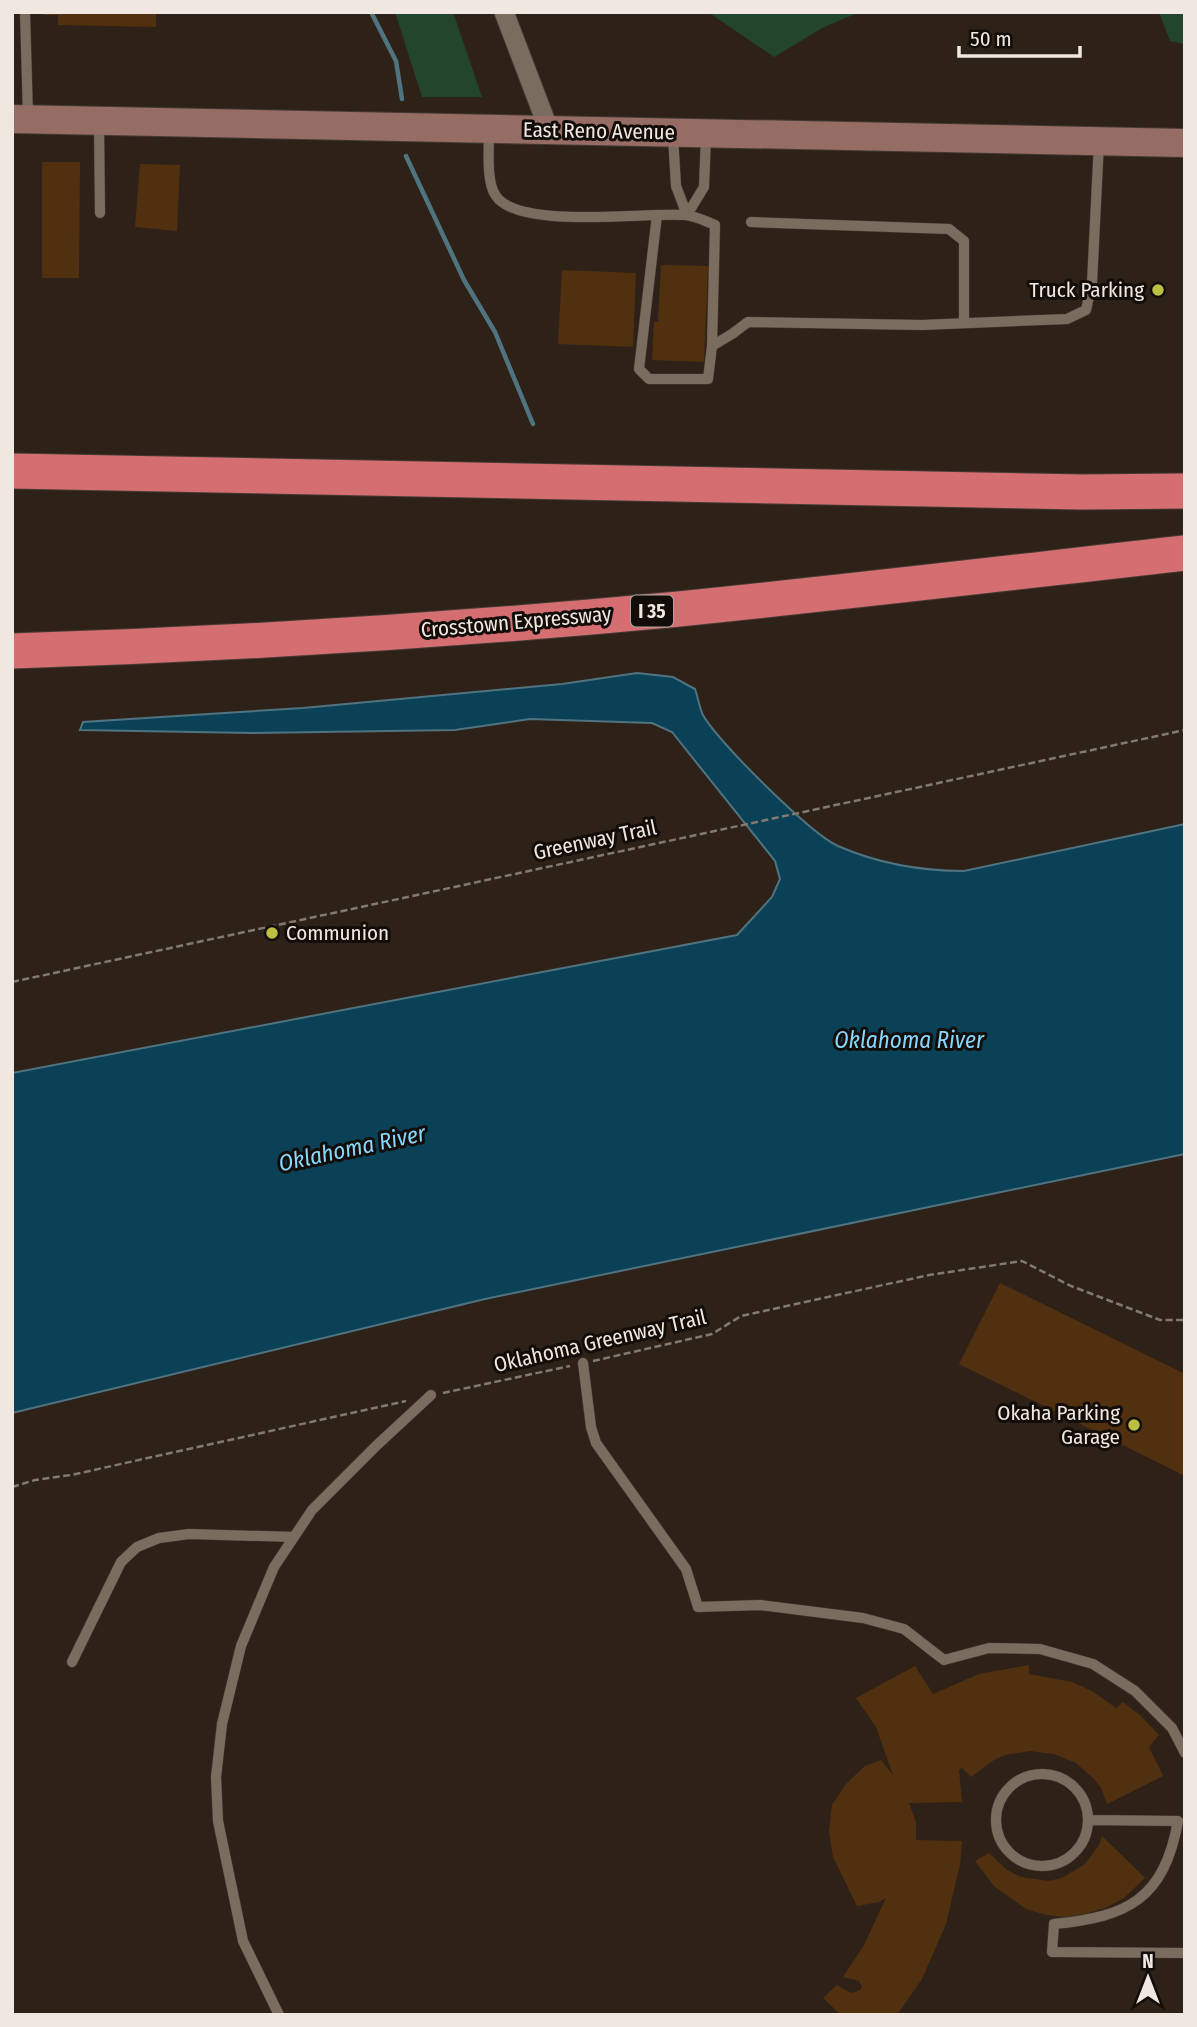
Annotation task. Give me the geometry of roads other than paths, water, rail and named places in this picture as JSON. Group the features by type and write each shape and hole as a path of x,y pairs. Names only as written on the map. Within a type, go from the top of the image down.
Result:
{"highway":[{"path":"12,471 1082,492 1185,491"},
{"path":"1082,492 1185,475"},
{"name":"Crosstown Expressway","path":"12,651 298,638 610,614 1185,554"}],"main road":[{"name":"East Reno Avenue","path":"20,119 1185,143"}],"street":[{"path":"504,12 549,130"}],"lane":[{"path":"20,119 25,12"},
{"path":"99,121 100,213"},
{"path":"489,129 493,189 497,198 512,209 526,214 687,215 715,225 712,346 708,379 649,379 639,369 654,216"},
{"path":"673,132 676,186 687,215"},
{"path":"687,215 704,187 706,133"},
{"path":"712,346 748,321 922,325 1068,319 1086,310 1092,283 1099,141"},
{"path":"751,222 949,229 964,241 964,323"},
{"path":"583,1363 591,1427 596,1443 687,1569 698,1607 760,1605 863,1618 904,1629 944,1660 989,1648 1040,1649 1093,1664 1135,1691 1172,1728 1185,1753"},
{"path":"279,2015 243,1941 218,1821 216,1777 222,1724 241,1646 274,1567 312,1510 431,1395"},
{"path":"72,1662 121,1562 137,1547 159,1538 189,1534 295,1537"},
{"path":"1040,1774 1055,1776 1069,1783 1080,1794 1087,1808 1088,1820 1085,1837 1078,1850 1053,1865 1024,1863 1002,1843 997,1829 997,1814 1002,1799 1011,1786 1024,1778 1040,1774"},
{"path":"1088,1820 1181,1821 1168,1859 1157,1880 1133,1904 1113,1914 1092,1920 1054,1924 1052,1952 1185,1953"}],"water":[{"name":"Oklahoma River","path":"637,673 673,677 695,689 702,712 712,728 787,806 838,846 884,861 916,868 964,871 1185,824 1185,1154 485,1299 12,1413 12,1073 737,935 772,897 780,879 775,861 672,732 652,723 530,719 455,730 252,733 80,730 83,722 303,708 562,684"}],"waterway":[{"path":"371,12 396,61 402,99"},
{"path":"406,156 464,280 495,332 533,424"}],"place":[{"name":"Truck Parking","path":"1158,290"},
{"name":"Communion","path":"272,933"},
{"name":"Okaha Parking Garage","path":"1134,1425"}]}
